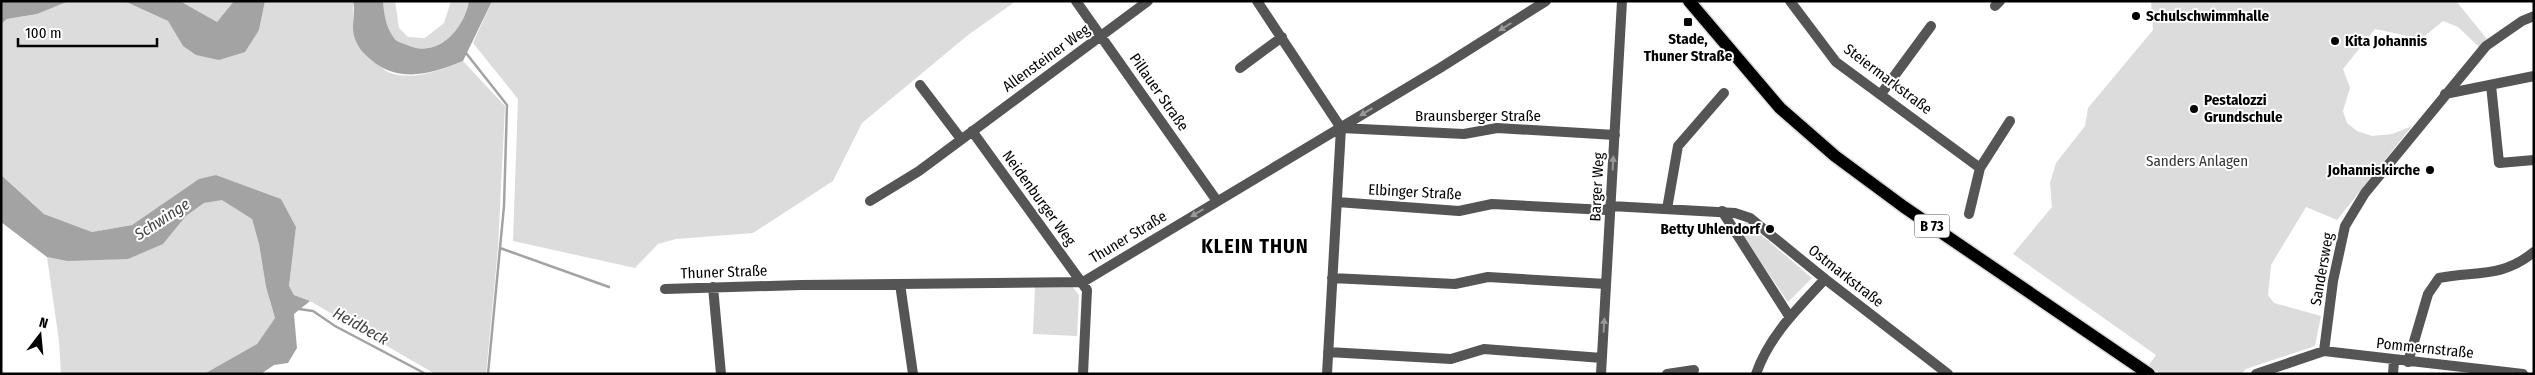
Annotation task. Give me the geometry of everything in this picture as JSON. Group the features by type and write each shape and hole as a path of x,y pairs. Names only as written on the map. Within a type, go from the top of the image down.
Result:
{"main road":[{"name":"B 73","path":"1689,1 1780,108 1835,156 1904,207 2149,374"}],"street":[{"name":"Pillauer Straße","path":"1076,1 1217,201"},
{"name":"Allensteiner Weg","path":"870,200 919,170 1148,1"},
{"path":"1257,1 1341,128 1327,374"},
{"name":"Thuner Straße","path":"665,289 1083,282 1341,128 1546,1"},
{"name":"Barger Weg","path":"1601,374 1622,1"},
{"name":"Steiermarkstraße","path":"1790,1 1836,62 1980,168"},
{"name":"Sandersweg","path":"2324,351 2333,281 2345,226 2364,192 2489,44 2522,20 2534,16"},
{"path":"1881,94 1931,26"},
{"path":"1240,68 1282,38"},
{"path":"2445,94 2534,76"},
{"path":"920,85 961,139"},
{"path":"2491,85 2499,163 2534,160"},
{"path":"1667,208 1678,146 1724,93"},
{"path":"1969,214 1980,168 2010,121"},
{"name":"Braunsberger Straße","path":"1341,128 1464,134 1497,128 1615,135"},
{"name":"Neidenburger Weg","path":"972,131 1083,282"},
{"name":"Elbinger Straße","path":"1337,202 1459,211 1492,204 1606,210 1611,206"},
{"name":"Ostmarkstraße","path":"1611,206 1722,211 1750,218 1948,374"},
{"path":"1722,211 1789,316"},
{"path":"2408,362 2428,294 2439,278 2505,271 2522,262 2534,252"},
{"path":"1332,278 1455,284 1488,277 1606,284"},
{"path":"1756,374 1761,359 1789,316 1825,279"},
{"path":"1083,282 1087,290 1083,374"},
{"path":"900,284 913,374"},
{"path":"713,287 721,374"},
{"path":"1328,352 1451,359 1484,349 1602,358"},
{"path":"2256,374 2324,351"},
{"name":"Pommernstraße","path":"2324,351 2487,372 2523,374"},
{"path":"2392,374 2394,361"},
{"path":"1667,374 1694,370"}],"green space":[{"path":"69,1 124,1 168,21 183,46 259,30 265,1 353,1 354,35 384,70 397,75 407,76 426,74 463,61 505,106 498,248 486,374 435,374 310,301 294,295 289,286 296,227 281,199 216,175 199,180 132,225 92,232 44,214 1,175 1,24 7,19 37,14"},
{"path":"180,1 234,1 217,22"},
{"path":"383,1 395,1 399,28 408,37 425,38 444,23 451,1 469,1 461,22 447,39 429,48 418,48 400,42 391,34 387,25"},
{"path":"492,1 1016,1 968,35 862,123 833,181 753,233 676,239 658,244 635,268 513,241 518,99 473,43"},
{"name":"Sanders Anlagen","path":"2151,1 2456,1 2487,39 2479,47 2458,27 2443,21 2421,39 2375,29 2343,69 2350,88 2343,111 2347,123 2357,131 2372,136 2392,134 2412,126 2337,220 2306,207 2271,265 2268,295 2274,303 2321,316 2315,346 2246,369 2241,374 2161,374 2149,365 2156,355 2013,254 2052,207 2050,183 2056,163 2085,126 2088,108 2153,30"},
{"path":"222,199 252,219 259,244 266,287 275,318 257,344 204,374 61,374 59,341 47,257 67,261 163,244 186,216 204,203"},
{"path":"1746,222 1812,278 1788,302 1742,235 1741,227"},
{"path":"1072,286 1079,295 1077,336 1033,334 1035,287"}],"water":[{"path":"1,1 69,1 37,14 7,19 1,24"},
{"path":"124,1 180,1 217,22 234,1 265,1 259,30 245,52 219,60 196,55 183,46 168,21"},
{"path":"353,1 383,1 387,25 395,39 418,48 429,48 438,45 455,31 466,12 469,1 492,1 463,61 430,72 407,74 385,69 371,60 360,48 353,32"},
{"name":"Schwinge","path":"1,175 44,214 92,232 132,225 199,179 216,175 281,199 296,227 289,286 294,295 310,301 294,314 297,348 288,363 274,365 261,374 204,374 257,344 275,318 266,287 259,244 252,219 222,200 204,203 186,216 163,244 128,259 67,261 47,257 1,222"}],"waterway":[{"path":"466,53 507,105 504,206 488,374"},
{"path":"500,248 609,287"},
{"name":"Heidbeck","path":"299,309 313,311 335,326 426,374"}],"place":[{"name":"Schulschwimmhalle","path":"2136,16"},
{"name":"Stade, Thuner Straße","path":"1688,22"},
{"name":"Kita Johannis","path":"2335,41"},
{"name":"Pestalozzi Grundschule","path":"2194,109"},
{"name":"Johanniskirche","path":"2430,170"},
{"name":"Betty Uhlendorf","path":"1770,229"}],"district":[{"name":"KLEIN THUN","path":"1255,246"}]}
